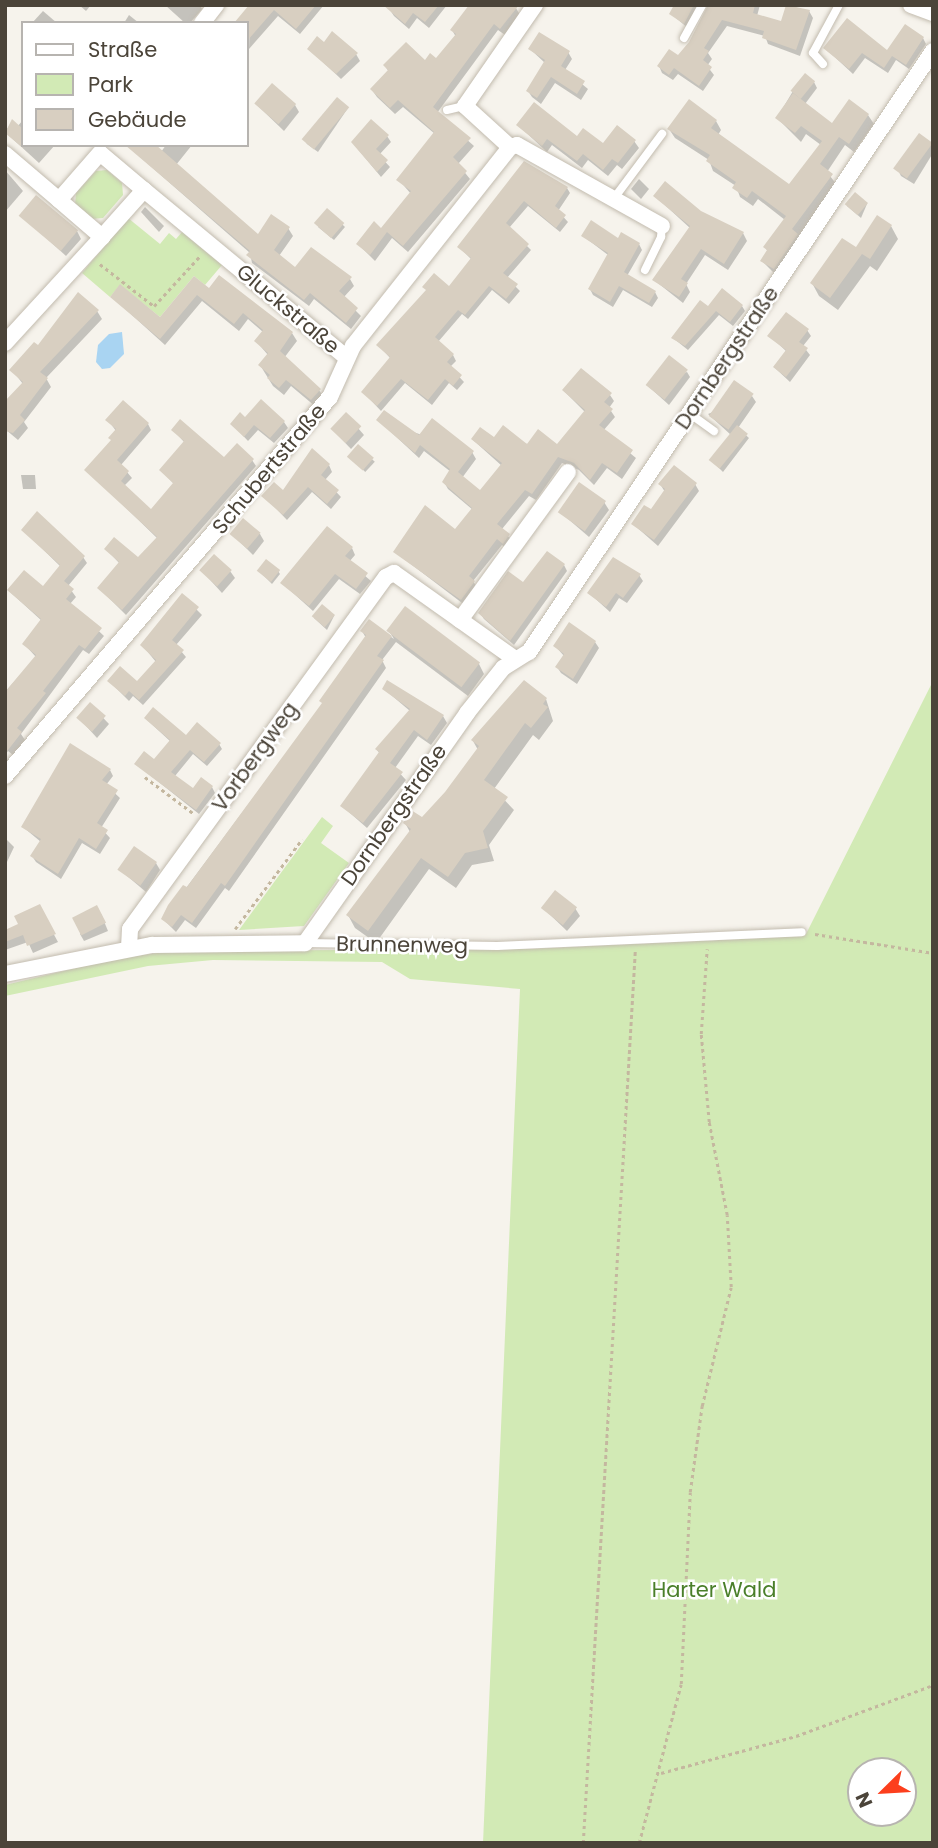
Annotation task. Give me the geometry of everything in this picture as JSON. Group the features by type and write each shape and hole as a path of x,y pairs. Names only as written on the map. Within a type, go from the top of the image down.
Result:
{"street":[{"path":"204,21 216,5"},
{"path":"535,5 465,106 510,147 517,145 612,201 662,226"},
{"path":"911,5 933,13"},
{"name":"Dornbergstraße","path":"305,943 467,713 515,659 528,652 933,51"},
{"name":"Schubertstraße","path":"5,776 330,397 346,357 510,147"},
{"path":"59,200 103,149"},
{"name":"Gluckstraße","path":"103,149 144,190 346,357"},
{"path":"5,154 102,237"},
{"path":"5,343 144,190"},
{"path":"515,659 460,620 568,472"},
{"name":"Vorbergweg","path":"129,948 130,929 386,577 394,573 460,620"},
{"name":"Brunnenweg","path":"5,974 129,948 305,943"}],"lane":[{"path":"684,38 702,5"},
{"path":"823,64 813,53 839,5"},
{"path":"447,110 465,106"},
{"path":"612,201 662,134"},
{"path":"645,270 662,237 662,226"},
{"path":"689,413 714,431"},
{"name":"Brunnenweg","path":"305,943 497,946 802,932"}],"path":[{"path":"87,253 154,306 210,245"},
{"path":"145,777 207,824"},
{"path":"233,933 303,839"},
{"path":"802,932 933,953"},
{"path":"639,1843 661,1773 681,1684 690,1492 702,1406 731,1287 727,1215 709,1122 701,1034 708,935"},
{"path":"583,1843 636,940"},
{"path":"661,1773 796,1736 933,1685"}],"green space":[{"path":"107,170 122,183 123,195 103,218 90,219 75,205 76,193 96,171"},
{"path":"128,218 160,244 169,233 176,239 182,232 222,265 205,285 194,276 160,317 120,285 110,297 82,273"},
{"name":"Harter Wald","path":"933,681 933,1843 483,1843 520,989 410,979 382,962 213,960 148,966 5,996 5,985 114,959 172,951 529,949 805,936"},
{"path":"322,817 333,826 321,843 349,863 304,926 239,930"}],"water":[{"path":"122,332 124,354 110,368 102,369 96,362 98,345 109,334"}],"building":[{"path":"249,5 316,5 296,29 274,10 248,40 248,21 236,21"},
{"path":"383,5 439,5 425,22 413,13 405,24"},
{"path":"469,5 519,5 500,29 494,24 433,107 471,138 453,157 467,171 403,246 387,232 370,255 356,244 374,221 381,228 411,191 396,180 434,132 398,100 390,108 370,89 388,70 383,65 406,42 425,60 430,53 436,58 456,34 450,30"},
{"path":"674,5 694,5 684,24 669,14"},
{"path":"708,5 755,5 753,13 781,21 786,5 810,10 796,50 762,38 764,31 722,20 704,48 709,51 703,60 712,67 699,86 674,68 669,75 657,66 669,49 678,55 689,42"},
{"path":"847,18 887,50 905,24 924,37 906,65 892,56 884,68 862,53 849,69 823,48"},
{"path":"332,31 358,53 336,74 307,49 317,36 324,42"},
{"path":"539,32 570,51 561,66 585,81 577,94 551,77 537,98 526,91 545,60 528,49"},
{"path":"805,73 815,81 801,99 791,91"},
{"path":"272,83 296,104 278,124 254,103"},
{"path":"793,93 832,123 849,99 869,114 849,144 839,137 820,164 833,174 792,229 798,234 774,269 760,261 767,250 763,247 786,216 752,191 747,198 732,188 736,182 706,161 710,155 667,129 689,99 717,120 711,128 789,184 822,141 801,126 795,133 775,118"},
{"path":"337,97 349,107 314,149 302,139"},
{"path":"534,102 577,136 583,128 603,143 617,125 636,140 618,163 612,159 603,170 583,154 577,161 547,139 542,146 516,125"},
{"path":"12,119 21,127 21,146 5,133"},
{"path":"371,119 389,135 376,149 388,160 377,172 351,142"},
{"path":"919,133 933,143 907,179 893,169"},
{"path":"127,147 158,147 258,234 271,214 290,227 274,250 295,267 311,247 352,277 339,291 358,308 346,323 310,293 304,300 246,255 250,251"},
{"path":"524,161 568,187 555,206 566,215 556,228 524,201 506,223 529,244 503,273 518,284 506,299 489,286 465,315 458,310 435,337 454,354 447,362 462,375 453,386 445,379 428,400 401,379 377,406 361,392 390,357 376,345 426,290 422,287 434,273 449,286 471,258 457,247"},
{"path":"665,181 701,211 744,232 724,264 701,249 681,279 688,283 679,297 652,280 690,226 653,196"},
{"path":"855,192 868,203 858,215 845,204"},
{"path":"36,195 78,230 61,251 19,216"},
{"path":"327,208 344,223 331,238 314,223"},
{"path":"877,215 892,225 870,259 862,254 830,298 810,283 842,238 856,247"},
{"path":"591,220 618,238 621,232 640,243 624,272 656,291 649,303 619,286 610,302 588,289 608,253 581,236"},
{"path":"219,275 293,332 280,351 321,389 311,400 286,380 279,388 267,378 270,375 258,365 268,353 254,341 263,330 243,313 234,324 197,295 160,339 110,297 120,284 160,317 194,276 209,288"},
{"path":"722,288 743,305 730,322 716,311 685,346 671,338 700,300 708,306"},
{"path":"78,292 99,310 40,372 48,378 20,415 25,420 13,433 5,431 5,401 23,382 9,370 34,342 38,345"},
{"path":"786,312 809,329 799,342 808,348 786,377 773,367 786,350 767,336"},
{"path":"669,355 688,370 665,400 646,385"},
{"path":"581,368 612,393 604,402 613,409 599,425 633,450 617,473 602,463 590,480 574,463 558,457 532,494 525,490 497,524 510,534 503,544 497,539 469,576 475,581 461,600 393,552 425,505 455,529 472,508 442,482 450,469 420,445 415,453 376,420 384,410 419,435 432,418 474,451 458,472 480,490 502,463 471,439 480,427 494,437 503,425 527,444 538,429 557,444 585,410 562,390"},
{"path":"734,380 754,394 728,430 709,416"},
{"path":"261,399 285,421 270,438 254,425 244,437 230,424 240,412 245,417"},
{"path":"123,400 149,423 117,460 129,471 121,481 151,509 173,483 159,470 184,441 171,430 180,419 224,457 237,443 254,459 122,610 97,588 119,562 104,549 114,537 138,557 157,537 84,470 111,440 108,438 116,429 105,420"},
{"path":"346,412 361,426 346,443 330,429"},
{"path":"737,425 748,434 720,469 709,460"},
{"path":"358,444 374,458 363,471 347,457"},
{"path":"312,448 330,464 321,475 339,490 327,504 308,487 283,515 261,496 274,482 283,490"},
{"path":"674,465 697,483 654,540 631,524 644,505 651,509 665,489 658,484"},
{"path":"579,482 606,501 585,531 558,512"},
{"path":"37,511 85,556 64,581 74,589 66,599 102,628 85,649 79,645 43,691 46,693 17,728 22,732 5,754 5,692 36,655 22,644 41,619 7,590 24,570 43,586 60,565 21,530"},
{"path":"243,518 261,533 247,549 230,534"},
{"path":"327,526 353,547 345,556 368,573 356,589 335,574 309,606 280,583"},
{"path":"547,551 565,564 510,641 478,613 508,571 523,582"},
{"path":"214,554 232,570 217,586 199,570"},
{"path":"613,557 641,574 623,598 616,593 606,607 587,593"},
{"path":"266,559 280,570 271,582 257,571"},
{"path":"182,593 199,607 172,640 184,650 139,700 129,691 125,696 107,681 120,666 137,681 156,660 140,645"},
{"path":"322,604 335,615 325,627 312,616"},
{"path":"405,606 480,663 461,687 386,631"},
{"path":"369,619 392,636 377,656 384,660 225,886 221,883 192,923 181,915 172,927 161,919 168,905 183,885 187,887 322,703 319,701 366,635 360,631"},
{"path":"569,622 596,641 573,679 555,667 564,654 553,646"},
{"path":"387,680 444,715 427,740 414,730 390,763 403,772 363,823 340,806 379,752 375,749 410,709 382,689"},
{"path":"524,680 547,698 543,704 548,707 531,728 525,723 484,780 508,797 483,831 488,848 465,853 448,877 421,858 368,931 346,915 411,829 403,823 411,810 422,817 445,792 479,746 471,740"},
{"path":"90,702 106,716 92,732 76,718"},
{"path":"153,707 186,735 197,722 221,743 204,762 190,750 171,772 193,788 201,777 213,786 196,810 134,764 144,751 154,759 170,740 144,718"},
{"path":"70,743 111,769 102,780 118,790 97,823 108,830 96,849 79,838 58,874 30,856 41,839 21,827"},
{"path":"134,846 157,862 140,886 117,870"},
{"path":"555,890 577,907 563,925 541,908"},
{"path":"40,904 56,934 27,946 23,935 5,942 5,930 18,924 14,916"},
{"path":"97,905 106,923 81,936 72,918"}]}
